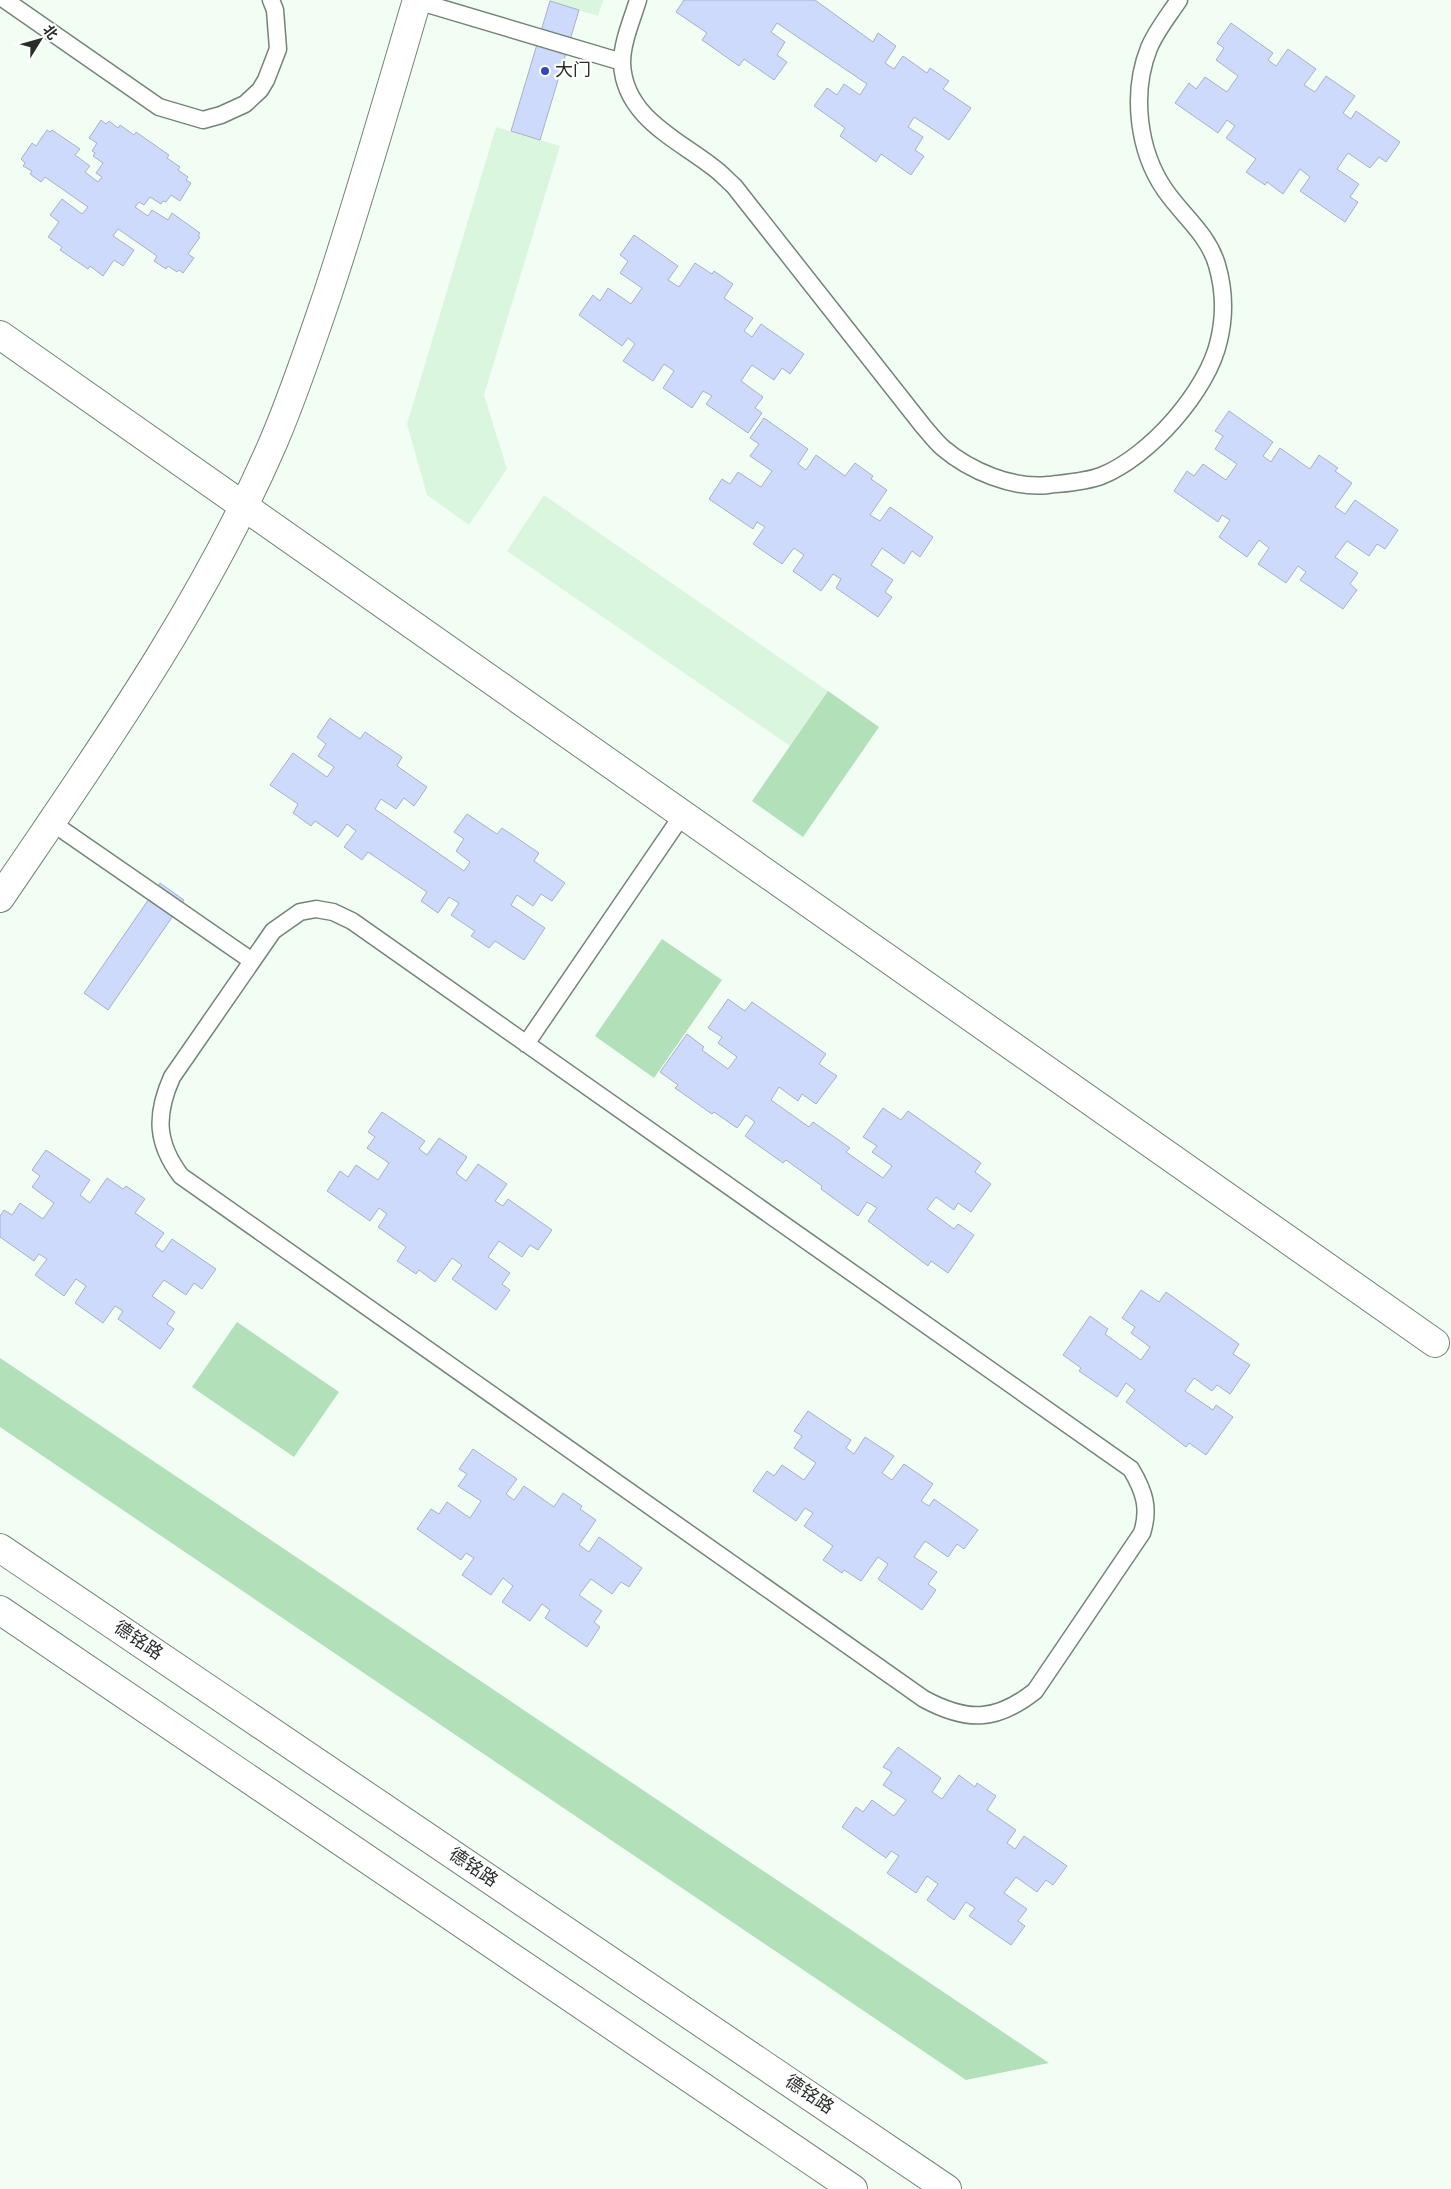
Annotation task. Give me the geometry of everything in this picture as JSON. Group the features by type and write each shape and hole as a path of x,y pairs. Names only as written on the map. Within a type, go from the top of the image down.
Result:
{"street":[{"path":"0,898 128,710 195,600 273,443 312,342 350,226 417,0"},
{"path":"0,335 1435,1342"},
{"name":"德铭路","path":"0,1548 947,2189"},
{"path":"0,1610 853,2189"}],"lane":[{"path":"0,6 5,0 159,107 203,120 221,115 245,104 260,90 266,80 278,49 276,10 271,0"},
{"path":"417,0 622,62"},
{"path":"638,0 624,45 622,62 624,81 630,98 644,116 716,169 734,186 923,426 943,448 983,473 1002,479 1041,486 1100,476 1126,463 1148,448 1170,426 1200,384 1219,342 1223,305 1216,263 1194,224 1165,191 1146,148 1141,127 1139,104 1142,76 1149,48 1179,0"},
{"path":"526,1044 683,814"},
{"path":"52,822 252,961"},
{"path":"316,909 333,912 352,922 526,1044 1131,1469 1141,1485 1145,1501 1147,1518 1142,1533 1035,1691 1002,1712 984,1716 961,1714 943,1709 924,1699 181,1176 168,1160 161,1137 159,1115 164,1095 172,1077 273,931 286,920 300,912 316,909"}],"shaded area":[{"path":"546,0 603,0 598,16"},
{"path":"496,127 560,146 484,395 507,469 469,525 427,495 407,424"},
{"path":"544,495 828,691 790,746 507,551"}],"green space":[{"path":"828,691 879,727 803,837 752,801"},
{"path":"662,939 722,980 654,1078 595,1036"},
{"path":"237,1322 339,1392 294,1457 192,1387"},
{"path":"0,1358 1049,2063 966,2080 0,1427"}],"building":[{"path":"684,0 815,0 873,42 878,33 896,46 885,63 894,69 903,56 927,73 930,68 949,81 943,89 971,108 949,140 914,117 908,127 923,137 915,150 924,156 911,175 881,154 876,162 840,136 845,128 814,106 827,88 837,95 844,84 860,95 867,84 777,23 771,32 785,42 777,55 787,62 774,80 744,59 739,66 702,40 707,33 676,12"},
{"name":"大门","path":"550,1 579,10 540,140 511,131"},
{"path":"1231,23 1273,53 1268,60 1276,66 1288,49 1316,69 1304,85 1315,92 1326,76 1355,96 1343,113 1351,119 1356,111 1400,142 1386,162 1379,157 1370,168 1348,153 1337,169 1359,184 1350,197 1358,202 1345,222 1300,191 1310,177 1300,169 1283,194 1267,182 1265,185 1246,172 1256,159 1226,138 1235,126 1227,120 1218,133 1175,103 1189,83 1196,89 1205,77 1227,92 1238,76 1216,60 1224,48 1217,43"},
{"path":"101,120 106,124 109,121 118,128 120,125 134,135 136,132 169,155 167,158 180,167 178,170 188,177 186,180 191,183 180,201 171,195 166,202 163,201 161,204 150,197 144,205 139,202 135,207 148,216 152,210 168,220 172,213 200,233 198,236 200,237 188,254 194,258 183,273 179,270 177,272 168,266 166,269 154,261 157,256 118,229 113,236 134,250 123,266 114,260 103,276 90,266 88,269 60,250 62,247 48,237 59,222 50,215 62,199 82,214 88,207 45,177 41,182 30,174 32,171 23,166 25,163 21,159 32,143 36,146 47,130 50,132 52,130 80,149 75,155 90,166 85,172 98,182 102,177 96,173 103,163 93,156 95,153 92,151 97,143 89,138"},
{"path":"634,235 678,266 668,280 679,287 695,263 712,274 714,271 733,284 724,298 753,318 744,331 752,337 761,324 804,354 790,374 782,368 774,380 752,365 741,381 763,397 755,408 762,413 748,433 706,404 712,396 703,391 692,408 663,388 674,371 664,364 653,381 623,361 635,344 628,338 622,346 579,315 593,295 600,301 608,288 631,304 642,288 620,273 628,261 620,255"},
{"path":"1229,411 1273,442 1263,456 1271,462 1280,448 1310,469 1319,455 1338,468 1335,471 1352,483 1335,507 1345,514 1355,500 1398,530 1385,549 1377,544 1369,556 1347,541 1335,557 1358,573 1350,584 1357,590 1343,609 1300,580 1306,572 1298,566 1286,583 1258,564 1269,548 1259,540 1247,557 1219,537 1230,520 1222,515 1218,522 1174,491 1187,471 1194,476 1203,464 1226,480 1237,464 1215,449 1223,436 1215,431"},
{"path":"764,418 808,449 798,464 806,470 816,455 845,476 855,463 873,476 871,479 887,490 870,515 880,521 890,507 933,537 920,557 912,551 904,564 882,548 871,565 893,580 885,592 892,597 878,617 836,588 841,579 833,574 821,591 793,571 804,555 794,548 782,564 753,544 765,527 757,522 753,529 709,499 722,479 730,484 738,472 761,487 772,471 750,456 759,444 750,438"},
{"path":"330,718 360,739 365,732 402,757 397,766 427,787 414,806 404,798 396,809 381,799 375,809 464,871 470,862 456,851 464,839 454,832 467,814 497,834 502,828 539,853 534,861 565,883 552,901 541,894 533,906 517,895 511,905 545,928 524,960 495,941 489,948 471,936 475,931 451,915 459,903 449,897 438,913 421,901 427,892 368,852 362,860 344,847 356,831 347,824 338,837 315,821 311,826 293,813 298,804 270,785 293,753 327,777 334,767 318,756 326,744 317,737"},
{"path":"160,883 184,900 108,1010 84,993"},
{"path":"728,999 745,1011 752,1002 826,1054 819,1064 837,1076 816,1104 802,1094 798,1101 779,1087 771,1100 809,1127 813,1122 850,1148 846,1152 883,1178 892,1166 872,1152 877,1146 863,1137 883,1108 901,1120 908,1111 981,1163 975,1172 991,1184 971,1212 958,1203 954,1210 936,1197 927,1209 954,1229 958,1224 974,1235 948,1273 931,1261 928,1266 868,1221 877,1208 867,1202 858,1216 821,1189 822,1186 786,1160 783,1163 745,1136 755,1122 746,1115 737,1128 714,1112 712,1114 675,1088 678,1085 660,1072 687,1034 704,1047 702,1050 728,1069 737,1057 718,1043 722,1037 708,1028"},
{"path":"382,1112 425,1141 419,1149 427,1155 439,1138 467,1157 456,1173 466,1181 478,1164 507,1184 495,1201 503,1206 508,1199 552,1230 538,1250 530,1245 522,1257 499,1241 488,1257 510,1273 502,1284 510,1290 496,1310 452,1279 462,1265 452,1258 435,1282 419,1270 416,1274 397,1261 406,1247 378,1227 387,1214 379,1208 370,1221 327,1191 340,1171 348,1177 356,1165 378,1180 389,1163 367,1148 375,1137 368,1132"},
{"path":"46,1150 90,1180 80,1195 90,1203 107,1178 123,1189 126,1186 145,1199 135,1213 164,1233 155,1246 163,1252 172,1239 216,1269 202,1289 194,1283 186,1295 164,1280 152,1296 175,1312 167,1324 174,1329 160,1349 118,1319 123,1311 115,1306 103,1323 75,1303 86,1286 76,1279 64,1296 35,1275 47,1259 39,1254 34,1261 0,1237 0,1216 4,1210 12,1215 20,1203 43,1219 54,1203 32,1187 40,1176 32,1170"},
{"path":"1141,1290 1159,1302 1166,1292 1239,1344 1233,1354 1250,1365 1230,1394 1217,1385 1212,1391 1194,1378 1185,1391 1213,1410 1216,1405 1233,1417 1206,1455 1189,1443 1186,1447 1126,1402 1135,1390 1126,1383 1117,1397 1079,1371 1081,1368 1063,1355 1090,1316 1108,1329 1105,1334 1141,1360 1150,1347 1131,1333 1135,1327 1122,1318"},
{"path":"808,1411 851,1440 846,1448 854,1454 865,1437 894,1456 882,1473 892,1480 904,1464 933,1484 921,1501 929,1506 934,1499 978,1530 964,1549 957,1544 948,1557 925,1541 914,1557 937,1572 928,1584 936,1590 922,1610 878,1579 888,1564 878,1557 861,1581 844,1570 842,1573 823,1560 833,1546 804,1526 813,1513 805,1508 796,1521 753,1491 767,1471 774,1476 782,1465 804,1480 816,1463 794,1448 802,1436 794,1431"},
{"path":"473,1449 517,1479 506,1494 514,1500 524,1486 554,1507 563,1493 582,1506 580,1509 596,1520 579,1545 589,1552 599,1537 642,1568 629,1587 621,1582 612,1594 591,1579 579,1595 602,1611 594,1622 600,1627 587,1647 545,1618 550,1610 542,1604 530,1621 502,1602 513,1586 503,1578 491,1595 462,1575 474,1558 466,1553 461,1560 417,1529 431,1509 439,1514 447,1502 470,1518 481,1501 458,1486 467,1474 459,1469"},
{"path":"898,1747 941,1778 932,1792 942,1799 959,1775 975,1787 977,1783 996,1796 987,1810 1016,1830 1007,1843 1015,1849 1024,1836 1067,1866 1053,1885 1046,1880 1037,1892 1016,1877 1004,1893 1027,1909 1018,1921 1025,1926 1011,1945 969,1916 975,1908 966,1902 954,1920 927,1900 938,1884 927,1876 916,1893 887,1873 899,1856 891,1851 886,1858 842,1827 856,1807 863,1812 872,1800 894,1816 906,1800 883,1785 892,1772 883,1767"}],"place":[{"name":"大门","path":"545,71"}]}
